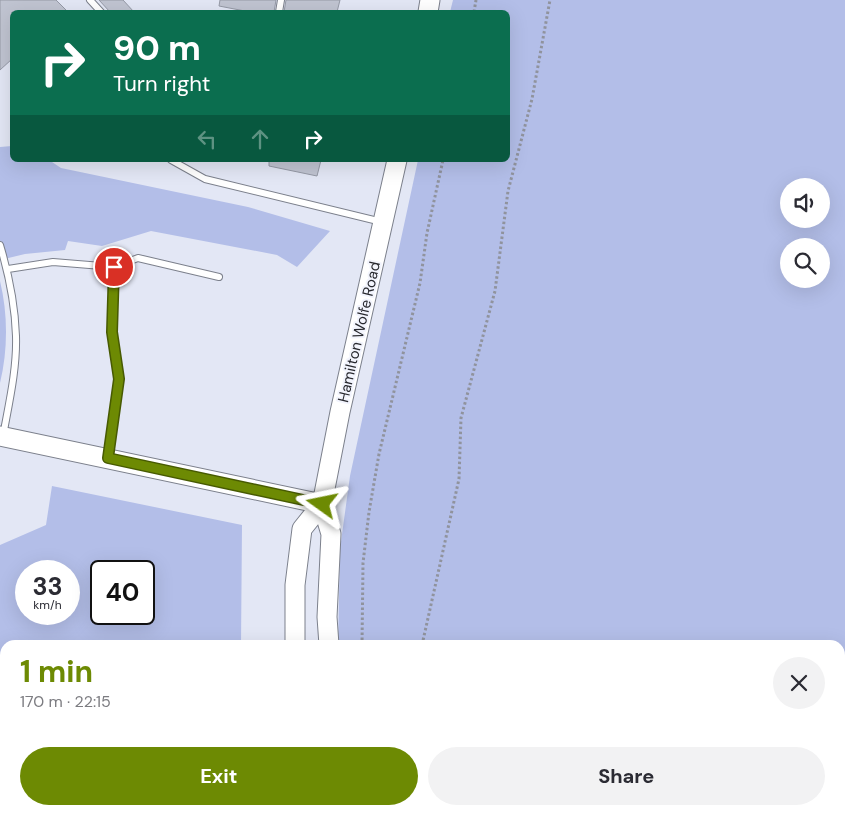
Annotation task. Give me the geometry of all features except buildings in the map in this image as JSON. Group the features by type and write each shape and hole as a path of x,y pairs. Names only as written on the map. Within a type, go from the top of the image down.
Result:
{"street":[{"name":"Hamilton Wolfe Road","path":"328,640 326,617 331,534 322,504 340,412 397,162"},
{"path":"2,436 322,504"},
{"name":"Hamilton Wolfe Road","path":"295,640 295,585 302,528 322,504"}],"lane":[{"path":"90,0 99,10"},
{"path":"175,162 205,179 383,223"},
{"path":"0,245 12,287 16,337 13,380 2,436"},
{"path":"8,269 53,262 114,267 138,258 219,277"},
{"path":"108,458 119,379 112,332 114,267"}],"path":[{"path":"423,640 459,479 461,418 495,291 508,192 532,99 550,0"},
{"path":"362,640 363,563 369,512 379,454 420,283 427,233 442,162"}],"shaded area":[{"path":"453,0 845,0 845,640 338,640 340,549 350,476 418,162 510,162 510,10 450,10"},
{"path":"10,146 10,162 52,162 61,168 248,207 330,231 297,267 277,255 151,231 102,246 68,241 65,250 25,254 0,260 0,147"},
{"path":"0,281 6,319 6,345 0,383"},
{"path":"52,486 242,525 241,640 0,640 0,545 46,525"}],"route":[{"path":"114,267 112,332 119,379 108,458 322,504"}]}
